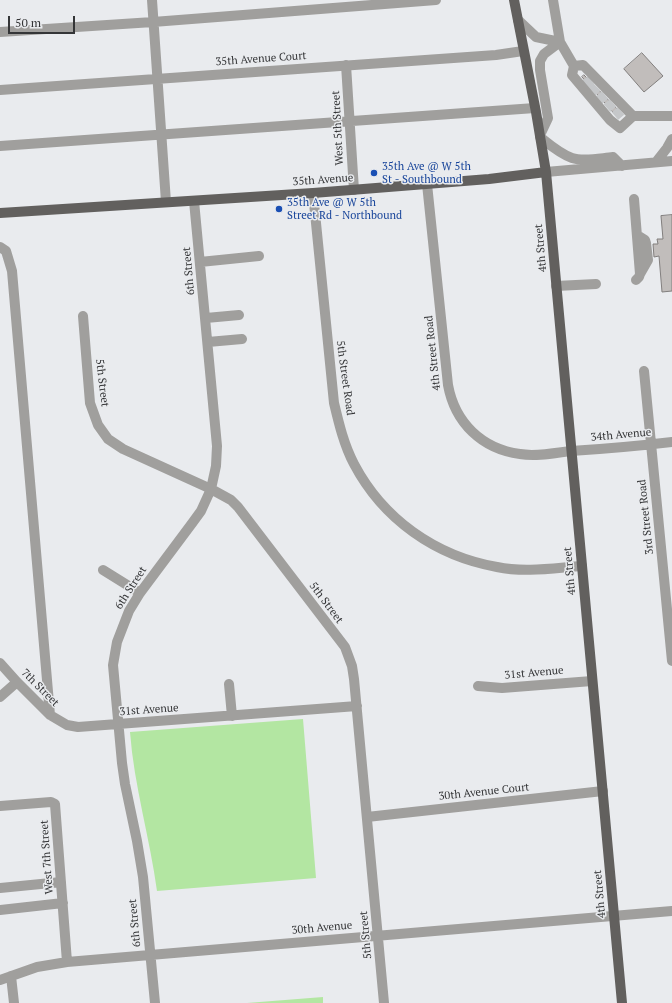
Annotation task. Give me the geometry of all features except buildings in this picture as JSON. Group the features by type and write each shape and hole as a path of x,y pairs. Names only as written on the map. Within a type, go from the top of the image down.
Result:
{"main road":[{"name":"4th Street","path":"514,0 546,172 622,1003"},
{"name":"35th Avenue","path":"0,213 354,190 496,178 546,172"}],"street":[{"path":"152,0 166,202"},
{"path":"0,32 153,22 436,0"},
{"path":"553,0 560,42 574,66 572,75 592,86 614,109 633,116 672,116"},
{"path":"518,20 536,37 560,42"},
{"path":"560,42 544,54 540,60 540,70 548,118 540,136 554,148 571,158 613,157 622,166"},
{"name":"35th Avenue Court","path":"0,90 523,51"},
{"path":"574,66 583,64 592,86 614,109 620,128 633,116"},
{"name":"West 5th Street","path":"346,65 354,190"},
{"path":"0,146 161,136 535,108"},
{"path":"656,162 672,139"},
{"name":"35th Avenue","path":"546,172 672,161"},
{"name":"4th Street Road","path":"427,184 448,385 456,412 474,434 482,441 505,451 531,455 571,451"},
{"name":"5th Street Road","path":"313,193 334,403 342,435 354,463 378,500 409,530 457,557 497,568 531,570 582,566"},
{"path":"634,199 638,277"},
{"name":"6th Street","path":"155,1003 143,877 125,784 113,665 117,642 123,625 140,593 201,511 211,489 216,466 217,446 194,201"},
{"path":"0,247 6,251 12,271 50,715"},
{"path":"200,262 259,256"},
{"path":"556,286 596,284"},
{"path":"206,318 239,315"},
{"name":"5th Street","path":"83,316 90,403 98,425 108,439 123,449 211,489 231,500 238,507 345,647 352,666 357,706 384,1003"},
{"path":"208,342 242,339"},
{"name":"3rd Street Road","path":"644,371 651,444 667,558 672,661"},
{"name":"34th Avenue","path":"571,451 672,442"},
{"path":"103,570 140,593"},
{"name":"7th Street","path":"0,663 50,715 67,725"},
{"name":"31st Avenue","path":"478,686 502,688 592,680"},
{"path":"0,697 17,682"},
{"path":"229,684 232,716"},
{"name":"31st Avenue","path":"67,725 78,727 118,725 357,706"},
{"name":"30th Avenue Court","path":"367,817 603,792"},
{"name":"West 7th Street","path":"1,806 51,802 55,804 67,962"},
{"path":"0,888 61,882"},
{"path":"0,910 63,903"},
{"name":"30th Avenue","path":"0,980 37,967 67,962 672,911"},
{"path":"11,976 14,1003"}],"green space":[{"path":"303,719 316,878 157,891 138,792 130,732"},
{"path":"323,997 323,1003 247,1003"}],"tunnel":[{"path":"585,85 591,80"},
{"path":"592,92 597,87"},
{"path":"599,100 605,95"},
{"path":"607,108 613,103"},
{"path":"615,116 621,111"}],"place":[{"name":"35th Ave @ W 5th St - Southbound","path":"374,173"},
{"name":"35th Ave @ W 5th Street Rd - Northbound","path":"279,209"}]}
